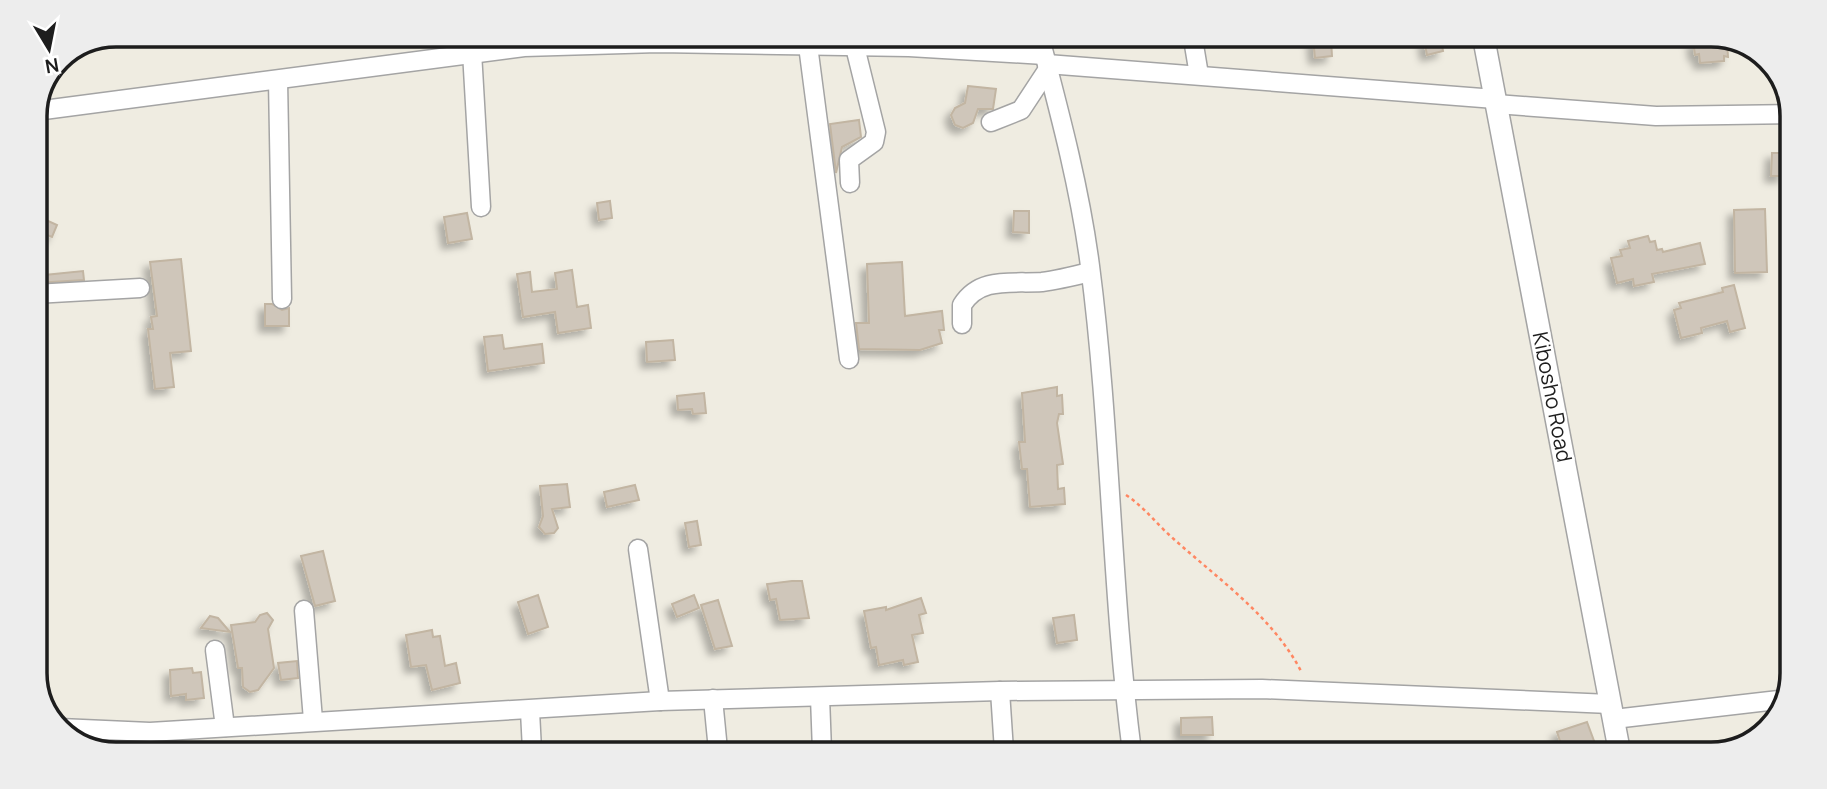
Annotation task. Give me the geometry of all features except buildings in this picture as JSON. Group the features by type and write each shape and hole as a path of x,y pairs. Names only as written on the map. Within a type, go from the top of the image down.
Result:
{"street":[{"path":"48,110 472,52 547,47"},
{"path":"809,47 849,359"},
{"path":"850,183 849,160 874,142 876,132 855,47 1045,56 1199,75 1656,116 1780,114"},
{"path":"1195,47 1199,75"},
{"name":"Kibosho Road","path":"1485,47 1618,742"},
{"path":"472,52 481,207"},
{"path":"991,122 1021,110 1045,56"},
{"path":"1045,56 1073,171 1090,272 1124,689 1131,742"},
{"path":"278,80 282,299"},
{"path":"962,324 962,305 975,289 995,284 1053,281 1090,272"},
{"path":"47,293 140,288"},
{"path":"638,549 660,701"},
{"path":"304,610 313,720"},
{"path":"215,650 225,727"},
{"path":"77,729 150,732 660,701 1000,691 1124,689 1311,692 1612,711 1774,700"},
{"path":"1000,691 1003,742"},
{"path":"820,697 822,742"},
{"path":"713,699 717,742"},
{"path":"530,711 532,742"}],"path":[{"path":"1108,484 1144,508 1283,641 1311,692"}]}
